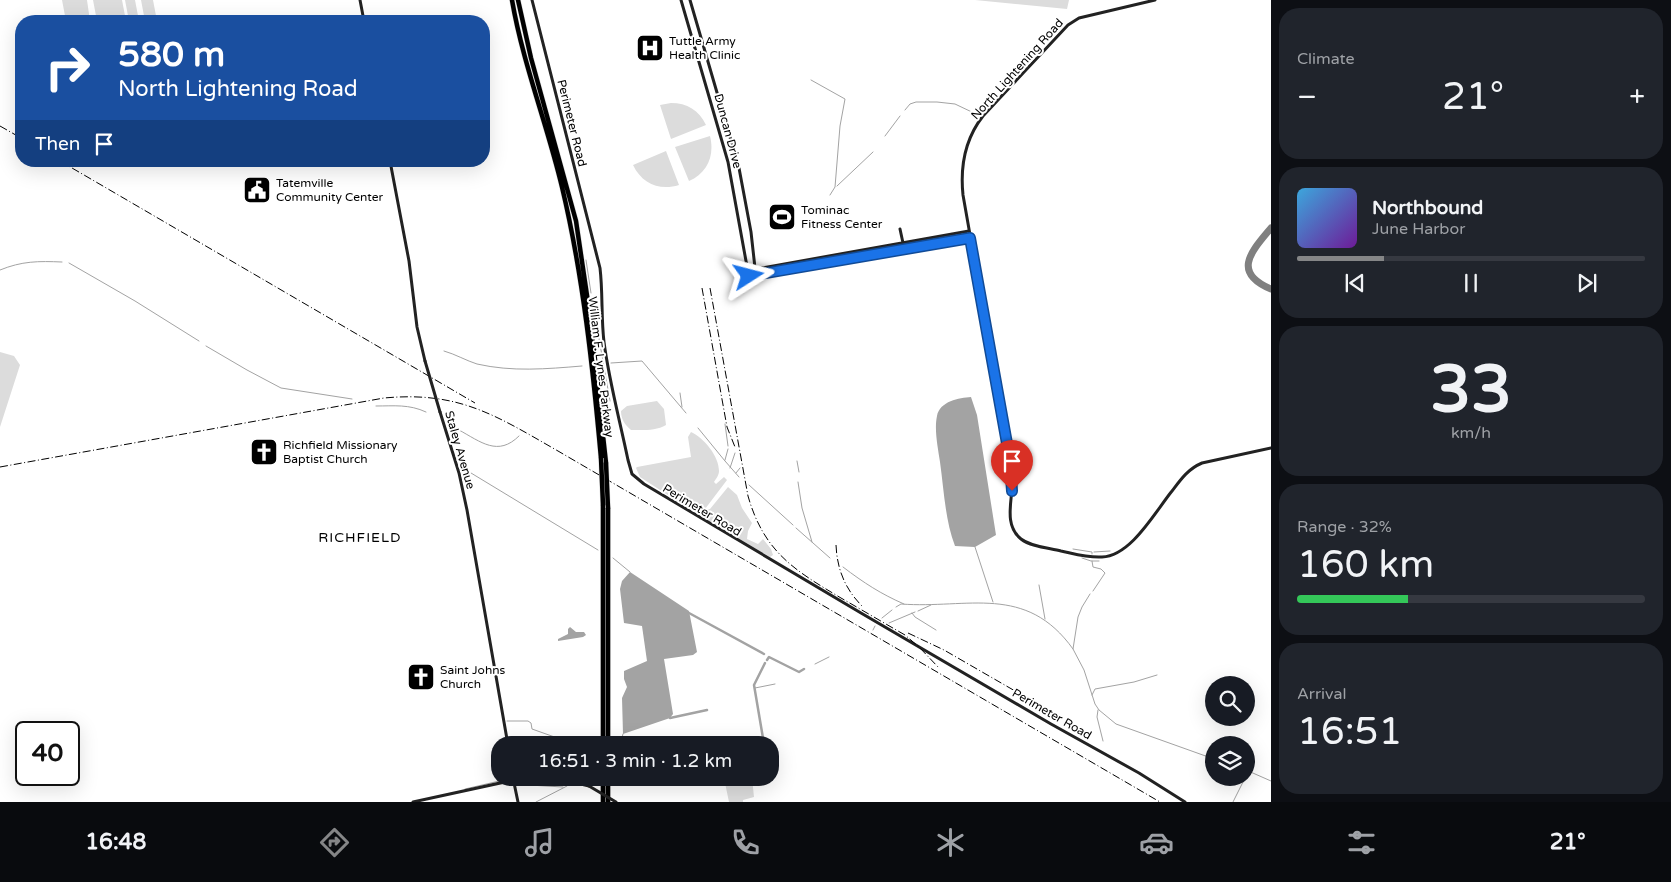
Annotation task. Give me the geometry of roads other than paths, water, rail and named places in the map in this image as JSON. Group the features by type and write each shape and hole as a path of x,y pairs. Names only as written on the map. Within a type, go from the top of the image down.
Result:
{"highway":[{"name":"William F. Lynes Parkway","path":"512,0 523,50 562,185 572,235 594,385 601,458 603,505 603,736"},
{"name":"William F. Lynes Parkway","path":"518,0 531,58 577,229 588,297 606,463 608,508 608,736"},
{"path":"603,786 603,802"},
{"path":"608,786 608,802"}],"street":[{"path":"360,0 363,15"},
{"name":"Perimeter Road","path":"532,0 600,268 606,350 628,460 634,477 731,538 1139,773 1185,802"},
{"name":"Duncan Drive","path":"681,0 720,132 734,190 748,269"},
{"name":"Duncan Drive","path":"690,0 741,180 756,275"},
{"path":"1131,6 1132,0"},
{"name":"North Lightening Road","path":"1155,0 1079,18 1061,31 979,122 968,142 962,161 961,181 970,238 1011,467 1011,522 1020,538 1045,548 1086,556 1110,556 1128,547 1176,484 1193,467 1271,448"},
{"name":"Staley Avenue","path":"391,167 408,261 417,327 425,361 459,473 506,736"},
{"path":"732,182 741,180"},
{"path":"734,190 743,189"},
{"path":"900,230 903,243"},
{"path":"969,231 756,269 752,267 748,269 749,276 970,238"},
{"path":"945,236 946,242"},
{"path":"755,261 762,268"},
{"path":"413,802 491,784"},
{"path":"515,786 518,802"},
{"path":"590,786 616,802"}],"waterway":[{"path":"811,80 845,99 840,126 835,187 830,195"},
{"path":"905,110 910,104 916,102 937,102 955,104 976,114"},
{"path":"885,136 900,116"},
{"path":"837,186 873,152"},
{"path":"586,260 591,293"},
{"path":"0,270 30,262 62,262"},
{"path":"69,263 199,341"},
{"path":"592,299 610,401"},
{"path":"206,346 281,388 352,399"},
{"path":"444,351 490,367 542,369 582,366"},
{"path":"611,363 642,361 686,413"},
{"path":"680,393 682,407"},
{"path":"376,406 407,407 426,412"},
{"path":"725,424 728,446"},
{"path":"698,428 739,477"},
{"path":"459,430 482,443 497,446 504,446 519,436"},
{"path":"725,460 728,449"},
{"path":"730,468 735,453"},
{"path":"797,461 799,472"},
{"path":"736,473 740,468"},
{"path":"471,473 598,550"},
{"path":"798,482 802,508 812,542"},
{"path":"749,485 793,525"},
{"path":"796,528 830,558"},
{"path":"975,547 993,602"},
{"path":"1073,549 1092,552 1092,554"},
{"path":"1094,552 1110,551"},
{"path":"613,558 630,572"},
{"path":"1082,558 1099,561"},
{"path":"1092,561 1093,567 1101,569 1105,573 1093,591"},
{"path":"843,567 873,588 904,604"},
{"path":"1039,585 1045,619"},
{"path":"1090,594 1078,617 1073,649 1084,670 1095,704 1099,710 1116,724 1205,756"},
{"path":"896,607 901,604 972,603 1016,607 1036,615 1055,628 1073,649"},
{"path":"918,611 931,605"},
{"path":"882,618 892,610"},
{"path":"889,623 915,612"},
{"path":"689,613 764,654"},
{"path":"912,613 915,617 936,630"},
{"path":"873,630 875,626"},
{"path":"767,660 769,657 799,672 804,669"},
{"path":"815,664 829,657"},
{"path":"763,736 754,685 765,663"},
{"path":"1092,695 1095,689 1134,682 1157,675"},
{"path":"755,688 775,684"},
{"path":"670,718 707,710"},
{"path":"1098,710 1097,717 1103,741"},
{"path":"507,721 528,721 531,723 532,729 552,736"},
{"path":"1255,774 1271,781"},
{"path":"465,789 491,783"},
{"path":"546,786 563,787"},
{"path":"536,802 567,786"},
{"path":"1233,802 1241,786"}],"railway":[{"path":"0,126 15,135"},
{"path":"70,167 475,403"},
{"path":"702,288 727,427 735,447"},
{"path":"710,288 748,496 763,532 772,546 795,568 824,588 905,635 939,668"},
{"path":"0,467 384,398 434,398 476,408 536,438 1160,802"},
{"path":"836,545 838,562 843,578 851,593 862,606"},
{"path":"908,633 944,650 1048,710"}],"place":[{"name":"Tuttle Army Health Clinic","path":"650,48"},
{"name":"Tatemville Community Center","path":"257,190"},
{"name":"Tominac Fitness Center","path":"782,217"},
{"name":"Richfield Missionary Baptist Church","path":"264,452"},
{"name":"Saint Johns Church","path":"421,677"}],"district":[{"name":"RICHFIELD","path":"360,537"}]}
